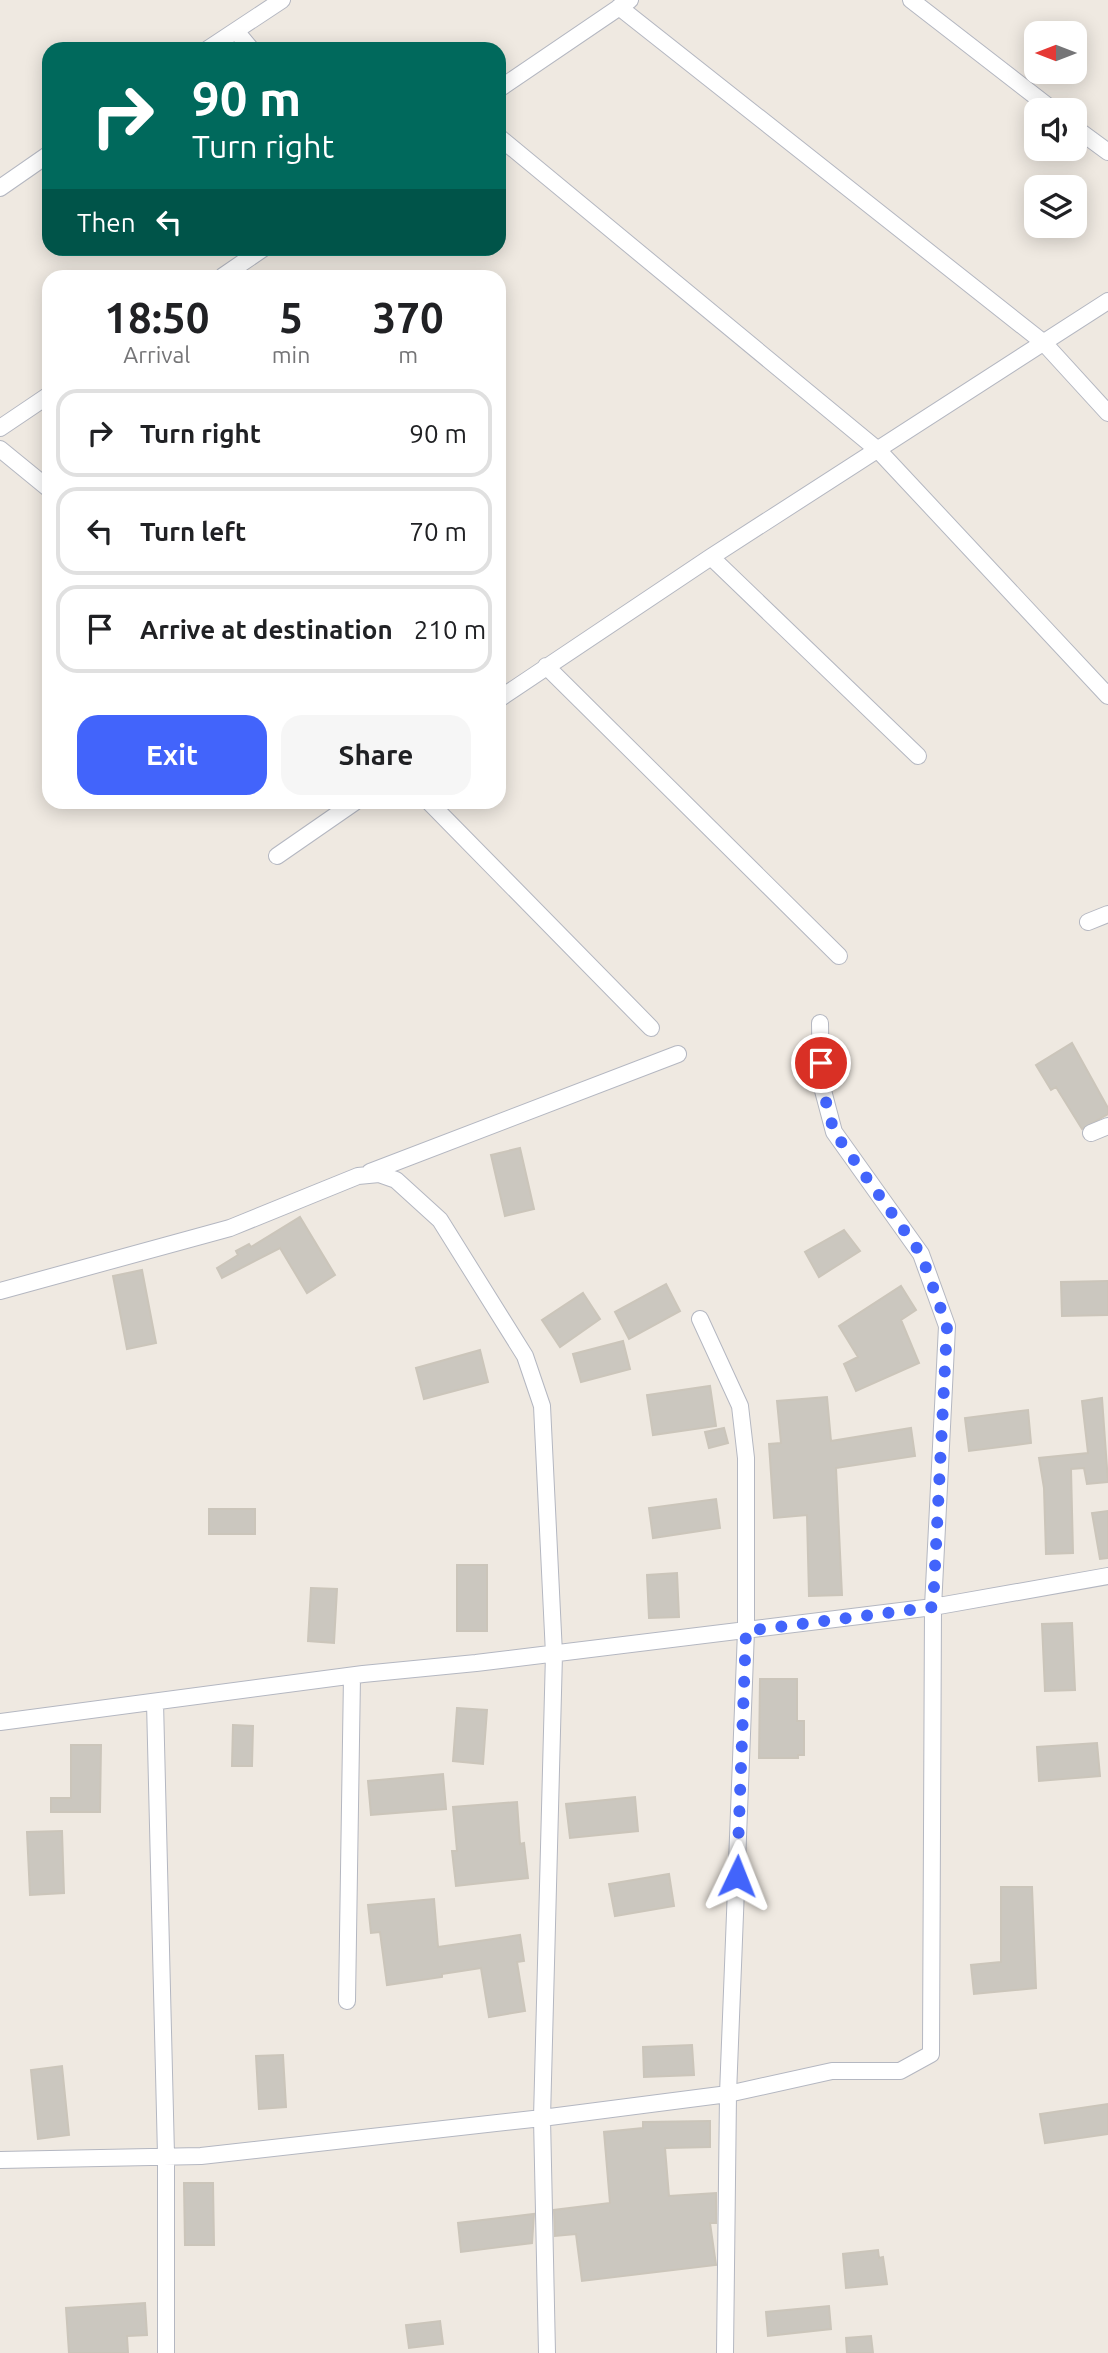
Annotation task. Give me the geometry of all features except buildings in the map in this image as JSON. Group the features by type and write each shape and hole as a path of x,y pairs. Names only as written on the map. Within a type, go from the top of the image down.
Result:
{"street":[{"path":"219,42 282,0"},
{"path":"911,0 1038,98"},
{"path":"506,84 625,4 1044,343 1108,413"},
{"path":"236,31 245,42"},
{"path":"1087,137 1108,152"},
{"path":"506,143 879,451 1108,696"},
{"path":"0,188 42,159"},
{"path":"232,270 252,256"},
{"path":"506,694 711,556 879,451 1108,301"},
{"path":"0,428 42,400"},
{"path":"0,449 42,483"},
{"path":"711,556 918,755"},
{"path":"546,666 839,956"},
{"path":"277,856 345,809"},
{"path":"436,809 651,1028"},
{"path":"1088,922 1108,915"},
{"path":"0,2160 201,2156 542,2118 728,2094 832,2071 900,2071 931,2054 933,1607 947,1326 921,1254 834,1132 821,1083 820,1023"},
{"path":"0,1291 230,1228 678,1054"},
{"path":"1091,1133 1108,1126"},
{"path":"368,1173 396,1180 440,1220 525,1356 542,1406 554,1654 542,2118 547,2353"},
{"path":"700,1319 740,1406 746,1458 746,1631 728,2094 725,2353"},
{"path":"0,1722 352,1676 933,1607 1108,1576"},
{"path":"347,2001 352,1676"},
{"path":"155,1702 166,2155 166,2353"}],"route":[{"path":"737,1876 746,1631 933,1607 947,1326 921,1254 834,1132 821,1083 821,1063"}]}
